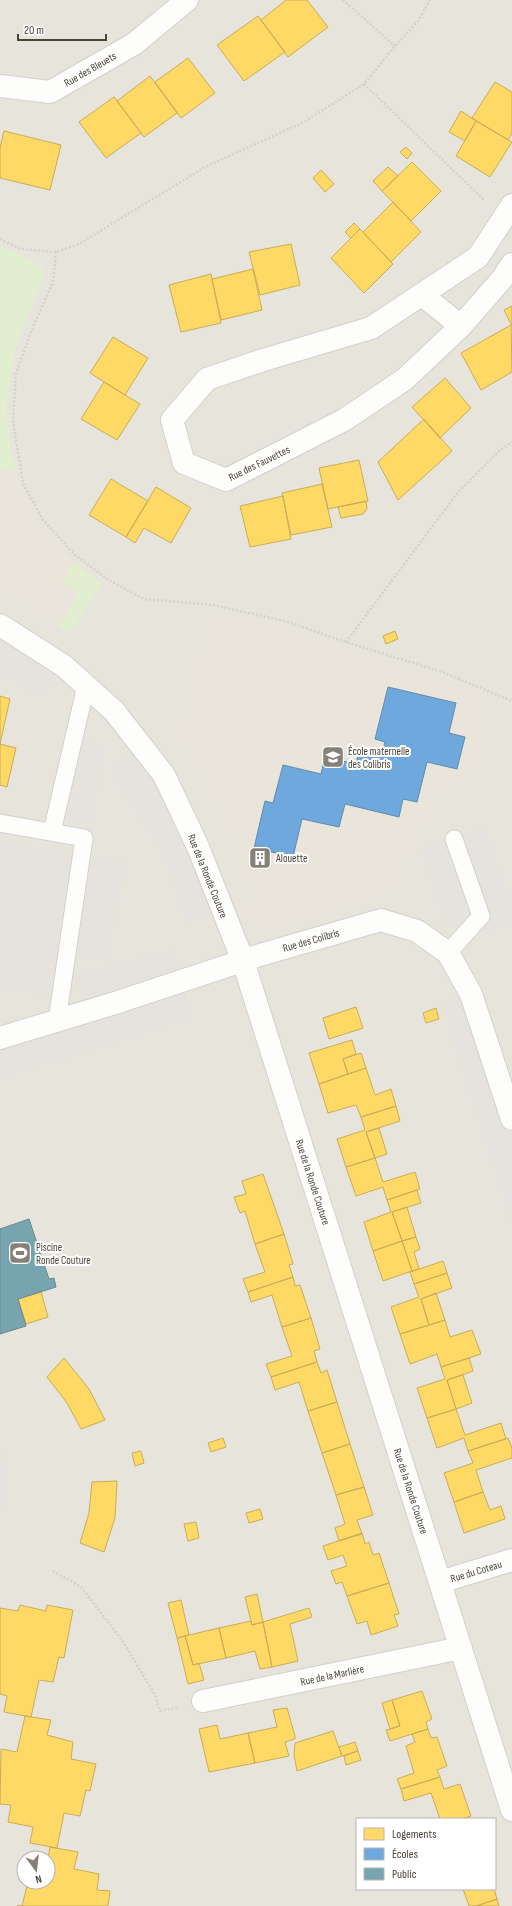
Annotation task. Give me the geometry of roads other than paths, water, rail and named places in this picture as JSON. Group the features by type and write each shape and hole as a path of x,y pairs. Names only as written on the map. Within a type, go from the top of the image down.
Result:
{"street":[{"name":"Rue des Bleuets","path":"0,86 50,92 134,44 187,0"},
{"name":"Rue des Fauvettes","path":"478,258 507,272 461,326 405,379 344,420 226,480 184,462 172,420 208,379 260,361 371,328 478,258 508,212"},
{"path":"422,295 461,326"},
{"name":"Rue de la Ronde Couture","path":"0,625 64,666 114,711 164,775 198,847 243,961 512,1810"},
{"name":"Rue des Colibris","path":"0,1038 243,961 260,954 381,920 417,931 448,953 471,994 512,1119"},
{"name":"Rue du Coteau","path":"440,1582 512,1560"},
{"name":"Rue de la Marlière","path":"203,1701 461,1648"}],"lane":[{"path":"52,832 86,686"},
{"path":"0,823 84,838 57,1021"},
{"path":"448,953 481,916 454,839"}],"place":[{"name":"École maternelle des Colibris","path":"333,757"},
{"name":"Alouette","path":"260,858"},
{"name":"Piscine Ronde Couture","path":"20,1253"}]}
